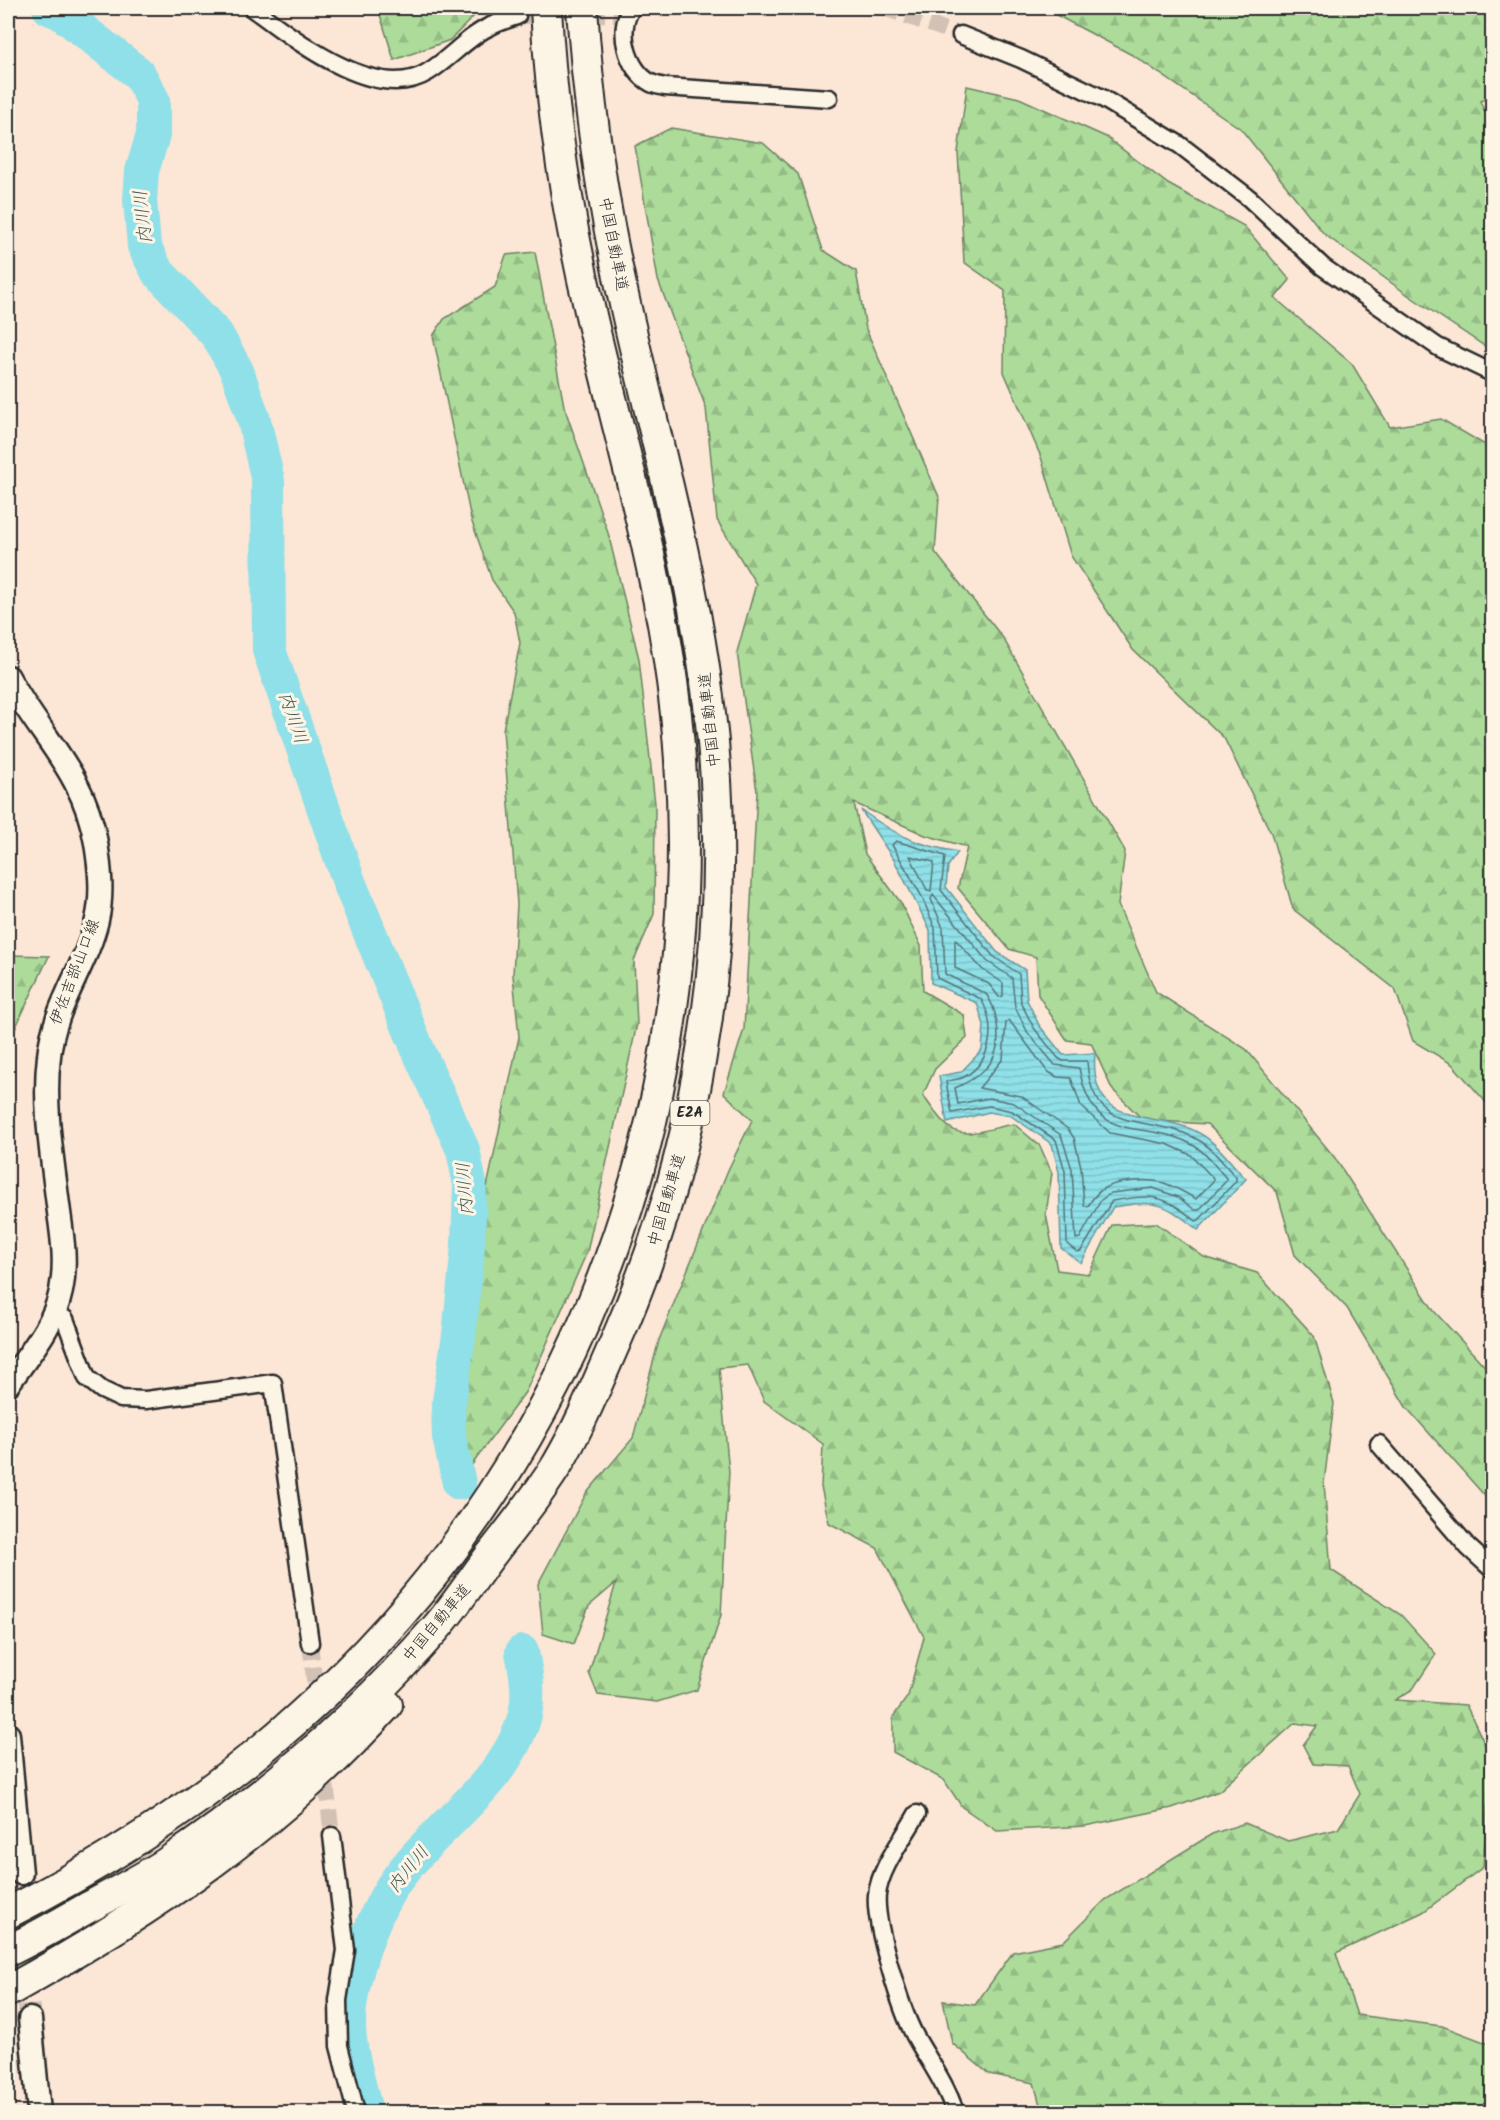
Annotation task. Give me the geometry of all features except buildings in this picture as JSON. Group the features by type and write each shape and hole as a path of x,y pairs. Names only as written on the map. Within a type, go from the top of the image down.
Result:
{"highway":[{"name":"中国自動車道","path":"8,1913 68,1881 164,1822 214,1787 298,1718 342,1677 422,1588 495,1489 552,1395 621,1232 653,1124 674,1004 683,888 675,712 657,598 589,308 567,197 551,81 546,8"},
{"name":"中国自動車道","path":"8,1951 161,1867 232,1818 297,1765 386,1683 441,1623 540,1491 558,1462 593,1395 651,1257 672,1190 688,1122 708,1015 717,896 718,799 702,652 692,590 610,229 589,96 582,8"},
{"path":"8,1990 160,1902 208,1868 350,1747 444,1643 540,1491"}],"main road":[{"name":"伊佐吉部山口線","path":"8,676 79,783 89,811 100,866 97,921 53,1027 48,1058 50,1138 63,1248 64,1277 56,1314 8,1384"},
{"path":"8,1735 16,1864"},
{"path":"30,2019 39,2112"}],"street":[{"path":"252,8 345,68 377,80 409,81 427,73 489,26 517,16"},
{"path":"626,12 623,38 636,68 650,83 665,87 829,98"},
{"path":"961,35 1021,59 1102,98 1180,145 1249,198 1323,267 1438,347 1492,373"},
{"path":"56,1314 65,1319 87,1378 102,1390 121,1399 146,1400 273,1383 310,1643"},
{"path":"1379,1443 1468,1547 1492,1569"},
{"path":"918,1814 882,1876 877,1895 878,1927 914,2033 948,2092 956,2112"},
{"path":"332,1836 346,1950 338,2001 339,2046 356,2112"}],"green space":[{"path":"378,8 482,8 450,40 394,60"},
{"path":"1043,8 1492,8 1492,97 1480,101 1492,128 1492,351 1408,295 1324,234 1241,129 1134,56"},
{"path":"967,86 1019,98 1106,137 1168,184 1244,226 1290,280 1275,298 1352,364 1390,427 1441,419 1492,449 1492,1109 1452,1064 1413,1041 1395,989 1293,909 1271,833 1224,738 1133,650 1071,556 1041,457 1004,372 1005,291 964,262 958,152"},
{"path":"671,128 763,143 798,174 823,250 856,271 866,329 939,497 935,552 1003,638 1125,851 1118,905 1156,992 1246,1049 1335,1158 1434,1311 1492,1374 1492,1504 1406,1407 1347,1308 1295,1255 1277,1192 1207,1124 1143,1120 1112,1089 1091,1043 1067,1040 1038,995 1036,957 1009,949 958,888 967,847 925,835 854,803 865,854 901,903 921,946 923,991 964,1015 967,1038 935,1069 923,1095 943,1122 952,1129 970,1133 1014,1124 1040,1146 1052,1173 1046,1214 1057,1270 1089,1274 1112,1225 1156,1223 1204,1257 1257,1273 1314,1336 1334,1403 1324,1483 1331,1570 1401,1615 1436,1654 1413,1689 1395,1700 1466,1705 1491,1757 1483,1867 1423,1912 1336,1953 1357,2015 1442,2026 1492,2045 1492,2112 1042,2112 1034,2083 989,2074 952,2043 943,2001 975,2005 1013,1952 1063,1942 1105,1900 1212,1834 1245,1823 1288,1841 1338,1829 1360,1794 1348,1766 1313,1764 1303,1745 1317,1726 1295,1723 1219,1791 1172,1808 1085,1826 997,1831 962,1807 944,1780 893,1752 893,1717 908,1696 924,1637 877,1548 829,1523 821,1487 823,1444 764,1401 748,1365 719,1368 729,1472 721,1615 697,1690 657,1702 598,1695 589,1673 616,1583 589,1606 574,1644 543,1634 538,1584 586,1494 633,1438 659,1340 728,1170 752,1120 724,1093 744,1029 757,792 737,652 756,584 717,520 706,408 658,280 635,146"},
{"path":"535,252 564,406 608,533 639,659 655,804 654,914 634,961 637,1024 587,1252 526,1391 471,1466 458,1442 463,1382 484,1201 519,1037 513,975 517,904 503,730 520,643 514,612 492,580 471,519 433,336 444,319 495,287 506,255"},
{"path":"8,955 49,956 8,1044"}],"water":[{"path":"861,810 906,838 958,852 948,866 946,887 997,952 1025,970 1027,1000 1039,1025 1063,1055 1095,1053 1096,1079 1103,1096 1114,1107 1130,1114 1186,1127 1204,1136 1246,1179 1198,1230 1159,1205 1140,1204 1113,1207 1081,1263 1061,1248 1059,1172 1052,1144 1011,1116 989,1112 947,1123 939,1076 961,1072 982,1050 984,1025 977,1003 931,983 930,930 894,860"}],"waterway":[{"name":"内川川","path":"49,8 61,13 139,74 153,100 153,135 142,171 140,200 144,246 157,271 217,335 237,371 254,420 268,481 269,650 349,882 416,1045 463,1150 470,1184 468,1246 459,1335 448,1408 449,1437 459,1483"},
{"name":"内川川","path":"366,2112 353,2060 349,2028 352,1992 363,1952 378,1914 395,1882 429,1842 486,1783 503,1762 516,1740 525,1715 527,1699 522,1652"}],"tunnel":[{"path":"884,8 961,35"},
{"path":"517,16 619,14"},
{"path":"310,1643 332,1836"},
{"path":"21,1873 30,2019"}]}
